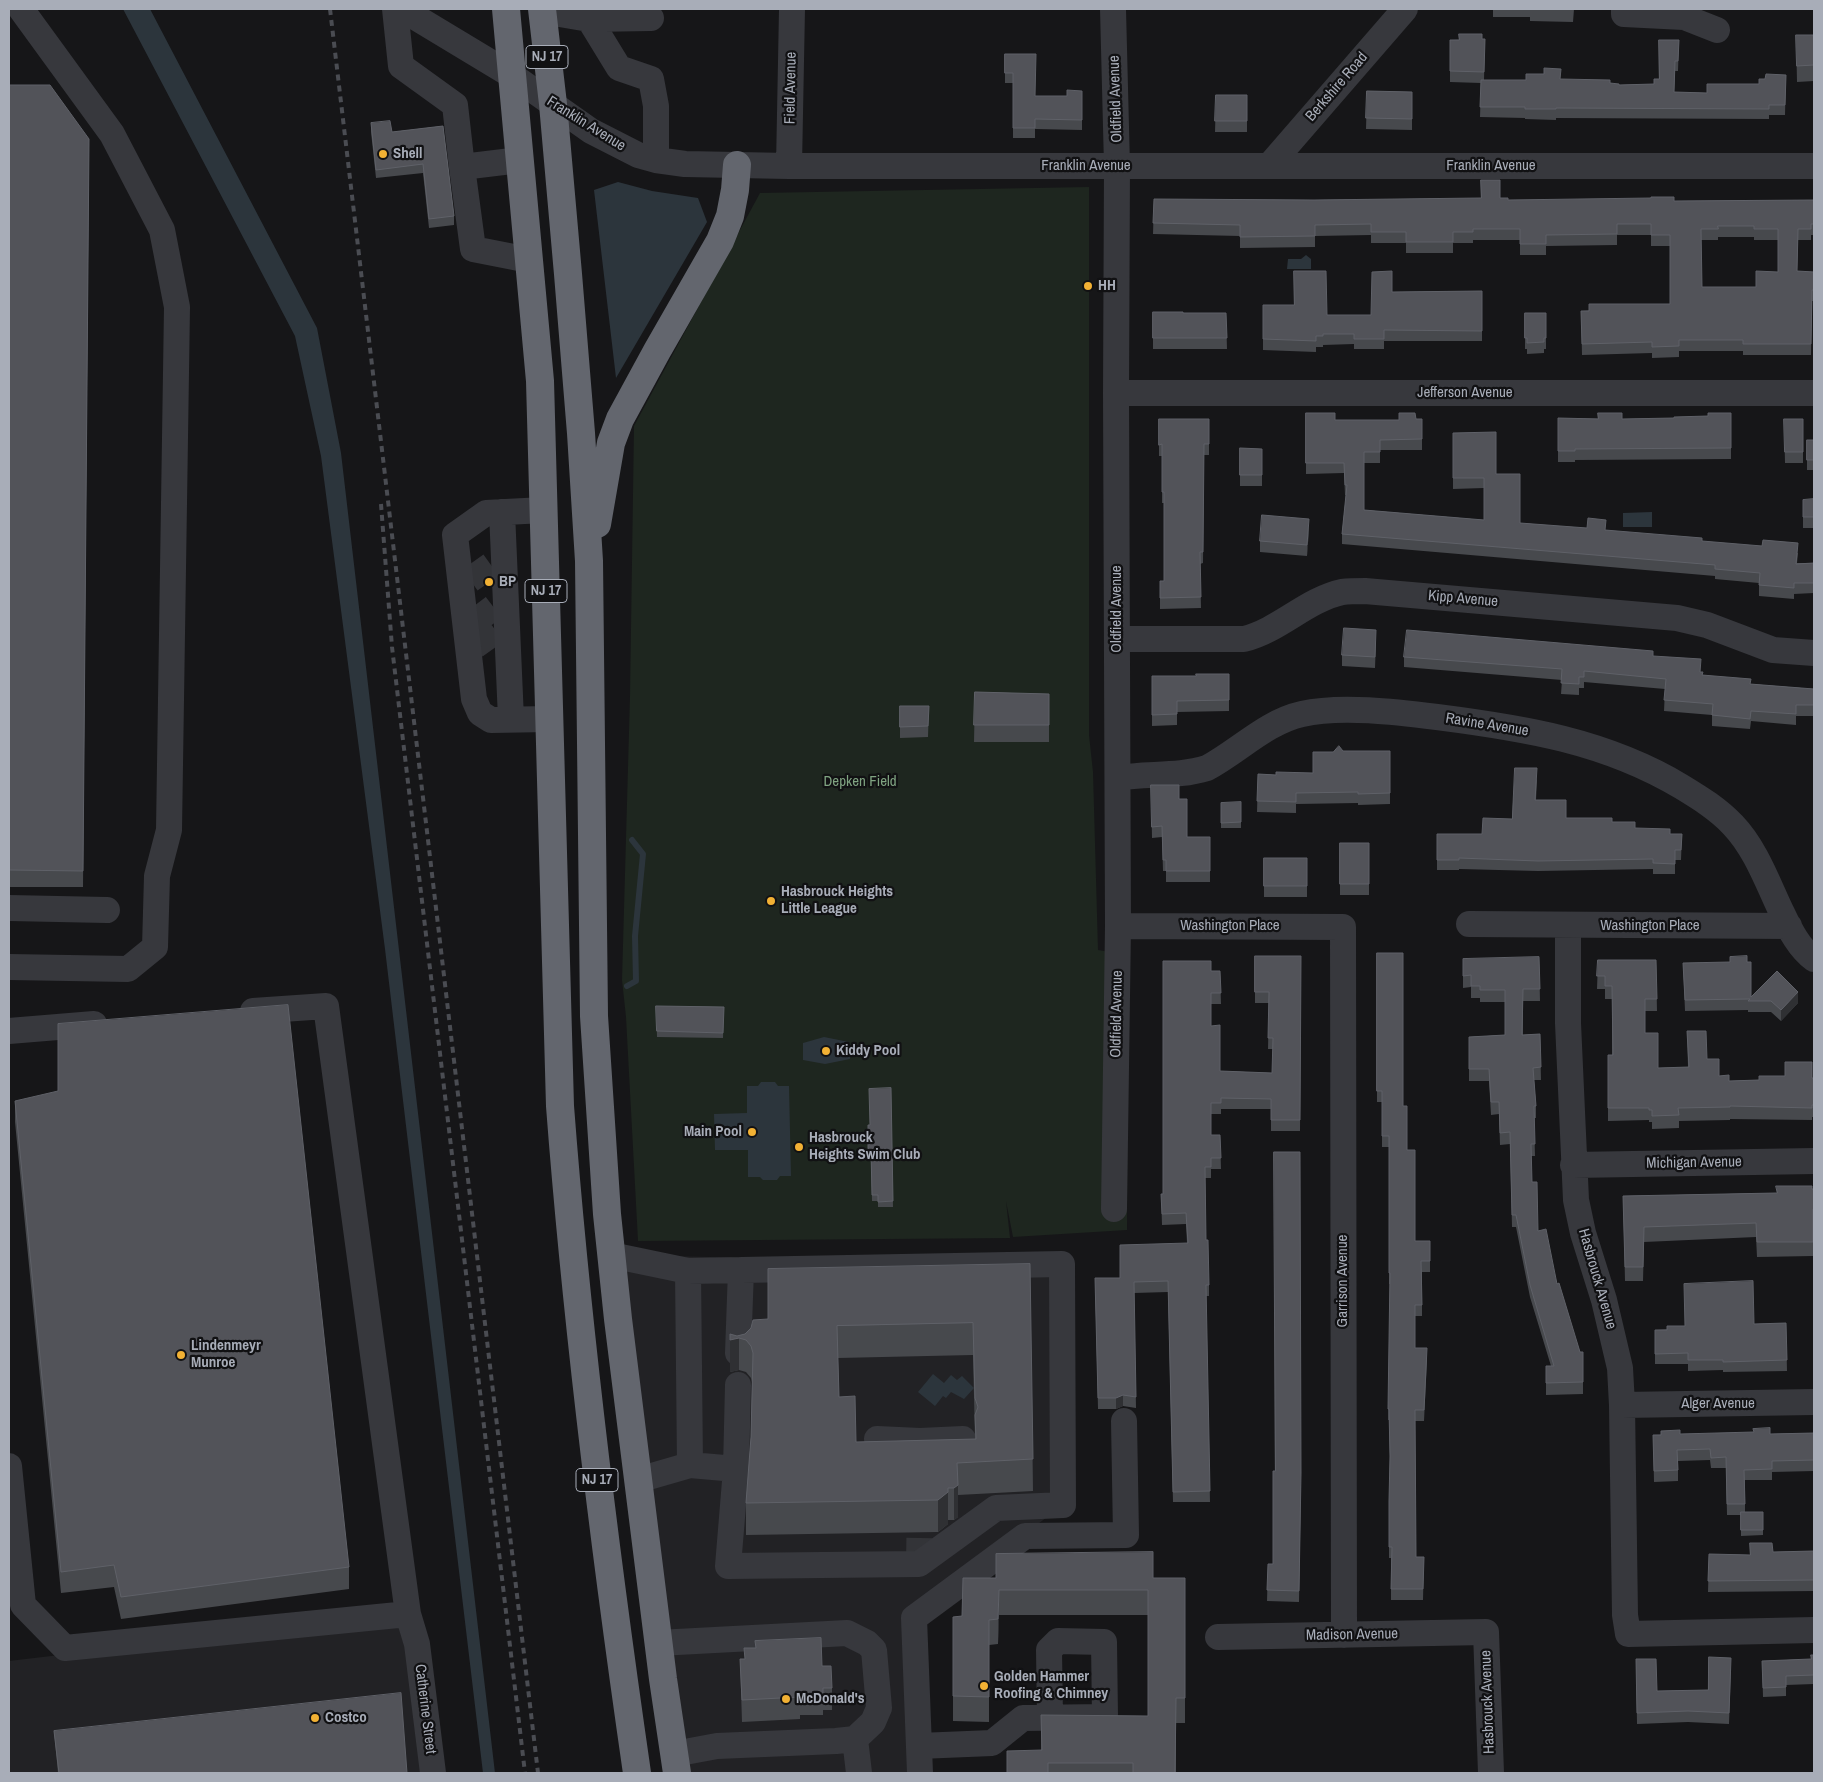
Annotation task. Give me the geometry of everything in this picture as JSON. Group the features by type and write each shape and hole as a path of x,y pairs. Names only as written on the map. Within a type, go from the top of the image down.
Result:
{"highway":[{"name":"NJ 17","path":"506,9 540,381 560,1106 566,1185 592,1434 637,1773"},
{"name":"NJ 17","path":"542,10 553,104 580,423 589,561 594,1016 607,1214 658,1643 676,1764"},
{"path":"589,561 602,502 610,443 625,410 725,229 730,216 735,190 737,165"}],"street":[{"path":"9,968 128,969 155,947 157,876 169,830 177,317 177,307 162,230 112,134 21,9"},
{"path":"395,9 401,66 455,105 473,249 529,260"},
{"name":"Franklin Avenue","path":"402,9 513,76 591,131 619,146 656,160 686,164 789,166 1814,166"},
{"name":"Field Avenue","path":"789,166 792,9"},
{"name":"Oldfield Avenue","path":"1113,9 1117,166 1118,639 1118,926 1114,1209"},
{"name":"Berkshire Road","path":"1269,166 1405,9"},
{"path":"1624,9 1624,14 1684,17 1717,30"},
{"path":"542,10 651,18"},
{"path":"588,14 619,68 651,79 656,106 656,160"},
{"path":"462,167 520,160"},
{"name":"Jefferson Avenue","path":"1116,393 1814,393"},
{"path":"483,556 544,510"},
{"path":"483,556 486,626 474,700 480,713 491,720 550,719"},
{"path":"483,556 486,626 511,719"},
{"name":"Kipp Avenue","path":"1118,639 1244,639 1260,635 1331,596 1342,592 1366,591 1677,618 1707,625 1773,650 1814,653"},
{"name":"Ravine Avenue","path":"1118,778 1135,775 1196,772 1207,768 1283,720 1319,711 1363,710 1414,714 1482,723 1576,741 1614,753 1648,767 1708,803 1721,813 1746,841 1789,926"},
{"path":"9,908 107,910"},
{"name":"Washington Place","path":"1469,924 1789,926"},
{"name":"Hasbrouck Avenue","path":"1568,925 1568,1022 1573,1165 1576,1200 1583,1233 1604,1300 1619,1360 1622,1405 1625,1615 1628,1634 1814,1630"},
{"name":"Washington Place","path":"1118,926 1342,927"},
{"path":"1789,926 1795,938 1814,959"},
{"name":"Garrison Avenue","path":"1342,927 1344,1635"},
{"name":"Catherine Street","path":"227,1014 326,1006 408,1614 417,1644 433,1773"},
{"path":"9,1031 118,1022"},
{"name":"Michigan Avenue","path":"1573,1165 1814,1161"},
{"path":"611,1255 688,1271 1062,1264 1064,1505 1066,1535"},
{"path":"738,1353 741,1270"},
{"path":"688,1271 690,1465"},
{"path":"738,1385 736,1469 728,1566 919,1564 996,1508 1064,1505"},
{"name":"Alger Avenue","path":"1622,1405 1814,1402"},
{"path":"920,1773 914,1618 1025,1536 1126,1534 1124,1421"},
{"path":"877,1439 920,1441 963,1439"},
{"path":"638,1480 690,1465 736,1469"},
{"path":"9,1466 23,1605 65,1648 408,1614"},
{"name":"Hasbrouck Avenue","path":"1486,1632 1490,1773"},
{"name":"Madison Avenue","path":"1218,1637 1486,1632"},
{"path":"658,1643 847,1633 867,1643 874,1650 878,1708 873,1722 855,1739 836,1742 717,1746 676,1764"},
{"path":"919,1746 992,1742 1023,1718 1050,1718"},
{"path":"855,1739 859,1773"}],"shaded area":[{"path":"123,9 150,9 317,328 341,453 495,1773 483,1773 385,949 321,456 295,336"},
{"path":"618,182 652,191 698,198 707,222 616,378 594,190"},
{"path":"1306,255 1311,259 1311,269 1287,269 1288,259 1301,259"},
{"path":"1652,512 1652,527 1623,527 1623,513"},
{"name":"Kiddy Pool","path":"824,1037 849,1042 850,1059 825,1064 803,1060 803,1043"},
{"name":"Main Pool","path":"761,1082 775,1082 778,1086 789,1086 791,1176 780,1176 777,1180 748,1177 748,1150 715,1150 714,1114 747,1113 747,1086 758,1086"},
{"path":"611,1255 1062,1264 1063,1505 914,1618 920,1773 683,1773"},
{"path":"933,1374 944,1383 951,1375 957,1380 962,1376 974,1388 964,1399 951,1392 946,1398 943,1396 935,1406 918,1392"},
{"path":"408,1614 423,1773 9,1773 9,1661"}],"green space":[{"name":"Depken Field","path":"1089,187 1089,735 1093,772 1098,950 1128,955 1127,1230 1013,1237 1006,1201 1010,1238 638,1241 626,1017 622,980 630,696 634,426 760,193"}],"building":[{"path":"1459,34 1482,34 1482,39 1485,39 1484,72 1450,71 1450,40 1459,40"},
{"path":"1796,35 1813,35 1814,65 1797,66"},
{"path":"1659,40 1679,40 1678,61 1675,61 1674,92 1707,93 1707,84 1759,84 1759,79 1765,79 1766,74 1786,75 1785,105 1769,105 1769,109 1525,109 1525,107 1480,107 1481,80 1526,80 1526,74 1544,74 1544,68 1561,69 1560,79 1610,80 1610,83 1619,85 1654,84 1654,79 1659,79"},
{"path":"1005,54 1036,54 1035,96 1067,96 1067,90 1082,91 1082,120 1035,119 1035,128 1013,128 1013,73 1005,73"},
{"path":"9,85 50,85 89,139 83,871 9,870"},
{"path":"1367,91 1412,92 1412,119 1366,118"},
{"path":"1216,95 1247,95 1247,121 1215,121"},
{"path":"390,121 392,132 443,126 454,216 429,219 423,164 376,170 371,123"},
{"path":"1481,180 1500,180 1500,198 1508,198 1508,200 1674,197 1674,201 1814,200 1814,224 1811,224 1811,229 1798,229 1797,271 1814,272 1811,344 1743,344 1743,340 1679,340 1679,346 1652,347 1652,342 1582,344 1581,311 1589,311 1589,304 1670,304 1670,235 1651,235 1651,224 1617,224 1617,234 1546,235 1546,244 1520,244 1520,229 1473,229 1473,232 1453,232 1453,242 1406,242 1406,232 1371,232 1371,224 1315,225 1315,236 1240,237 1240,225 1153,223 1154,199 1481,198","holes":["1718,226 1754,226 1754,229 1778,229 1778,272 1756,271 1756,287 1702,287 1701,229 1718,229"]},
{"path":"1294,271 1326,271 1327,315 1371,315 1372,272 1392,271 1392,292 1482,291 1482,331 1384,330 1384,339 1354,339 1354,334 1323,334 1323,336 1316,336 1316,341 1263,339 1263,305 1294,305"},
{"path":"1153,312 1226,313 1227,338 1153,338"},
{"path":"1525,313 1546,313 1546,338 1544,338 1544,342 1527,343 1527,338 1525,338"},
{"path":"1306,413 1335,413 1335,420 1399,420 1399,413 1415,413 1416,419 1422,419 1422,439 1380,440 1380,452 1364,452 1364,510 1484,520 1484,478 1453,478 1453,433 1496,432 1496,474 1520,474 1520,523 1587,528 1588,518 1606,520 1605,530 1702,538 1702,541 1762,546 1763,540 1798,543 1796,564 1814,563 1814,583 1794,583 1794,588 1759,585 1760,573 1715,569 1715,565 1342,534 1347,485 1345,485 1344,463 1306,463"},
{"path":"1598,413 1622,413 1622,419 1674,418 1708,416 1708,413 1731,413 1731,448 1575,449 1575,451 1558,451 1558,418 1598,419"},
{"path":"1159,419 1209,419 1209,444 1204,444 1203,552 1200,552 1201,597 1160,598 1160,581 1164,581 1164,492 1162,492 1162,444 1159,445"},
{"path":"1784,419 1803,419 1803,452 1785,452"},
{"path":"1807,440 1814,440 1814,460 1807,460"},
{"path":"1240,448 1262,449 1262,475 1240,475"},
{"path":"1814,499 1814,517 1803,517 1803,500"},
{"path":"1262,515 1309,519 1307,545 1260,541"},
{"path":"1344,628 1376,630 1375,657 1342,655"},
{"path":"1407,630 1653,651 1653,656 1701,659 1700,672 1703,672 1702,675 1751,679 1750,684 1814,689 1814,705 1796,705 1796,714 1751,711 1750,719 1712,715 1713,704 1664,700 1666,679 1584,671 1584,677 1579,677 1579,684 1561,683 1562,669 1404,657"},
{"path":"1196,674 1229,674 1229,700 1177,701 1177,714 1152,715 1152,676 1196,676"},
{"path":"975,692 1049,694 1049,725 974,725"},
{"path":"900,706 929,706 928,726 900,727"},
{"path":"1339,746 1343,751 1390,751 1390,793 1296,793 1296,802 1257,801 1258,774 1276,775 1276,772 1313,773 1313,752 1333,752"},
{"path":"1515,768 1537,768 1535,800 1566,800 1566,818 1612,818 1612,822 1635,822 1635,828 1670,829 1670,834 1682,834 1681,850 1675,850 1675,864 1653,863 1653,859 1538,861 1459,858 1459,860 1437,860 1437,834 1482,834 1483,818 1512,819"},
{"path":"1151,785 1179,785 1179,799 1187,799 1187,837 1210,837 1210,871 1166,871 1166,860 1163,860 1162,826 1152,827"},
{"path":"1241,802 1241,822 1221,823 1221,803"},
{"path":"1340,843 1369,843 1369,884 1340,884"},
{"path":"1264,858 1307,858 1307,886 1264,886"},
{"path":"1377,953 1403,953 1403,1106 1407,1106 1407,1150 1415,1150 1415,1241 1430,1241 1430,1261 1421,1261 1422,1305 1415,1305 1415,1348 1427,1348 1424,1410 1415,1410 1416,1557 1424,1557 1423,1589 1391,1589 1392,1547 1389,1547 1390,1456 1388,1409 1390,1273 1389,1136 1382,1136 1382,1091 1377,1091"},
{"path":"1255,956 1301,956 1300,1120 1271,1120 1271,1099 1221,1098 1221,1103 1211,1103 1211,1135 1220,1135 1221,1158 1211,1158 1211,1167 1205,1167 1209,1285 1206,1285 1210,1491 1173,1492 1168,1281 1134,1282 1136,1397 1123,1395 1116,1398 1098,1398 1095,1278 1120,1278 1120,1245 1188,1243 1186,1213 1162,1214 1163,961 1211,961 1211,971 1220,971 1221,993 1211,993 1211,1026 1220,1025 1220,1071 1272,1073 1273,1038 1268,1038 1269,992 1255,992"},
{"path":"1747,956 1747,962 1751,962 1751,997 1777,971 1798,992 1781,1010 1771,1001 1748,1001 1750,999 1685,1000 1683,963 1730,962 1730,957"},
{"path":"1539,957 1540,989 1523,989 1522,1035 1540,1034 1541,1067 1533,1068 1536,1106 1534,1106 1535,1144 1531,1144 1532,1182 1537,1182 1538,1231 1546,1229 1557,1284 1559,1283 1580,1352 1583,1352 1583,1382 1546,1383 1546,1366 1554,1366 1530,1285 1516,1215 1512,1215 1510,1132 1500,1133 1499,1102 1491,1102 1489,1069 1469,1069 1469,1037 1505,1035 1505,990 1480,990 1480,986 1471,986 1471,975 1463,976 1463,959"},
{"path":"1598,960 1656,960 1657,999 1645,999 1645,1033 1658,1033 1658,1068 1689,1067 1687,1031 1706,1031 1707,1059 1719,1059 1719,1076 1729,1075 1729,1081 1759,1080 1759,1076 1785,1076 1785,1062 1812,1062 1814,1105 1812,1105 1812,1108 1730,1106 1678,1108 1679,1115 1652,1116 1652,1110 1649,1110 1649,1108 1608,1108 1608,1055 1613,1055 1612,986 1605,986 1605,976 1597,976"},
{"name":"Lindenmeyr Munroe","path":"288,1005 349,1567 121,1597 114,1565 61,1572 15,1101 58,1091 58,1024"},
{"path":"656,1006 724,1007 723,1033 657,1031"},
{"name":"Hasbrouck Heights Swim Club","path":"891,1088 893,1201 878,1202 878,1195 872,1195 871,1150 868,1150 868,1125 870,1125 869,1089"},
{"path":"1274,1152 1300,1152 1301,1473 1299,1591 1267,1590 1268,1564 1273,1564 1273,1471 1275,1471"},
{"path":"1776,1186 1812,1186 1812,1189 1814,1189 1813,1242 1757,1242 1756,1223 1644,1227 1643,1267 1625,1267 1623,1196 1777,1193"},
{"path":"1030,1264 1033,1459 957,1463 958,1485 954,1488 948,1488 948,1492 938,1500 746,1503 751,1437 753,1353 751,1346 746,1340 739,1338 730,1340 730,1334 737,1336 745,1334 751,1328 753,1320 768,1319 768,1269","holes":["973,1323 975,1398 978,1407 975,1415 976,1439 856,1442 855,1396 839,1397 837,1326"]},
{"path":"1753,1281 1754,1324 1786,1323 1787,1360 1723,1362 1723,1360 1688,1360 1688,1353 1655,1354 1655,1330 1667,1330 1667,1326 1685,1326 1684,1284"},
{"path":"1770,1428 1770,1434 1814,1433 1814,1460 1772,1461 1772,1469 1744,1470 1745,1504 1727,1504 1726,1457 1711,1458 1710,1449 1677,1450 1678,1470 1654,1471 1653,1435 1661,1435 1661,1431 1680,1430 1680,1434 1754,1432 1753,1429"},
{"path":"1741,1512 1763,1512 1763,1530 1741,1530"},
{"path":"1750,1543 1772,1543 1773,1552 1814,1551 1814,1580 1708,1581 1709,1554 1750,1555"},
{"path":"1153,1552 1153,1578 1185,1578 1185,1698 1176,1698 1175,1773 1133,1773 1133,1763 1048,1763 1048,1773 1007,1773 1007,1751 1042,1750 1041,1715 1148,1716 1148,1590 999,1590 998,1619 989,1620 989,1697 953,1696 953,1617 962,1616 963,1578 996,1578 996,1554"},
{"path":"821,1638 822,1666 831,1666 832,1688 823,1688 823,1693 800,1694 800,1697 742,1700 740,1659 745,1659 744,1648 756,1648 755,1641"},
{"path":"1811,1655 1814,1655 1814,1675 1786,1676 1786,1687 1763,1688 1762,1661 1811,1659"},
{"path":"1709,1657 1731,1658 1729,1713 1688,1711 1637,1713 1636,1659 1656,1659 1657,1691 1708,1690"},
{"name":"Costco","path":"401,1693 407,1773 59,1773 54,1731"}],"waterway":[{"path":"627,986 636,981 635,936 643,854 632,840"}],"tunnel":[{"path":"470,580 491,565"},
{"path":"473,623 494,607"},
{"path":"475,646 496,631"},
{"path":"919,1564 920,1497"}],"railway":[{"path":"330,9 538,1773"},
{"path":"381,504 392,647 525,1773"}],"place":[{"name":"Shell","path":"383,154"},
{"name":"HH","path":"1088,286"},
{"name":"BP","path":"489,582"},
{"name":"Hasbrouck Heights Little League","path":"771,901"},
{"name":"Kiddy Pool","path":"826,1051"},
{"name":"Main Pool","path":"752,1132"},
{"name":"Hasbrouck Heights Swim Club","path":"799,1147"},
{"name":"Lindenmeyr Munroe","path":"181,1355"},
{"name":"Golden Hammer Roofing & Chimney","path":"984,1686"},
{"name":"McDonald's","path":"786,1699"},
{"name":"Costco","path":"315,1718"}]}
